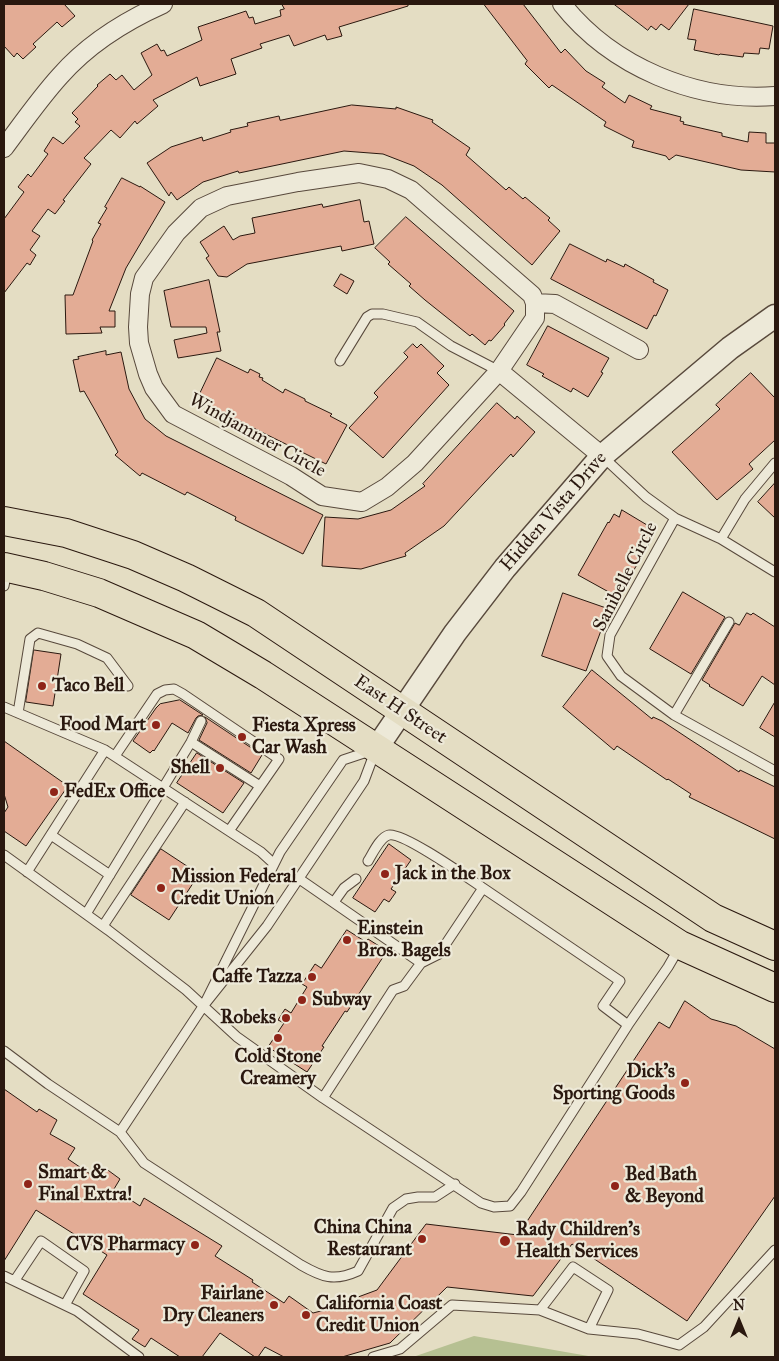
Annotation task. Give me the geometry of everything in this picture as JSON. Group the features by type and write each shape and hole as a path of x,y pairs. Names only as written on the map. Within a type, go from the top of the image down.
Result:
{"main road":[{"name":"East H Street","path":"4,521 66,533 133,555 186,578 256,613 713,918 775,946"},
{"path":"5,574 44,576 99,593 196,635 263,675 414,775 447,794 680,945 775,988"}],"street":[{"path":"4,148 60,76 80,56 124,24 163,4"},
{"path":"562,4 597,39 624,58 654,74 696,89 718,94 775,96"},
{"name":"Windjammer Circle","path":"359,173 388,179 411,190 532,295 535,303 535,318 499,372 415,463 387,487 362,502 322,496 291,476 173,414 154,388 142,358 138,327 140,294 144,278 176,233 201,208 227,196 298,182 359,173"},
{"path":"535,303 555,304 639,350"},
{"name":"Hidden Vista Drive","path":"376,749 455,633 505,568 602,456 730,348 775,316"},
{"path":"499,372 602,456"}],"lane":[{"path":"340,361 367,317 372,314 383,314 417,322 451,346 499,372"},
{"name":"Sanibelle Circle","path":"602,456 646,497 675,518 721,539 775,572"},
{"path":"721,539 745,499 775,463"},
{"name":"Sanibelle Circle","path":"675,518 610,636 607,656 621,676 674,715 775,771"},
{"path":"674,715 729,622"},
{"path":"18,713 30,639 38,633 77,644 107,658 128,686"},
{"path":"115,756 157,694 165,690 174,689 201,706 279,759 229,831"},
{"path":"4,707 105,750 261,852 273,863"},
{"path":"86,914 191,742 201,721"},
{"path":"191,742 260,786"},
{"path":"204,1005 273,863 343,760 376,749"},
{"path":"120,1132 204,1005 266,926 364,781 376,749"},
{"path":"27,872 105,750"},
{"path":"103,926 185,802"},
{"path":"51,835 110,875"},
{"path":"368,861 382,839 388,835 396,835 423,849 620,980 603,1006 628,1025"},
{"path":"4,855 103,926 186,990 237,1037 323,1098 481,1202 494,1207 510,1206 521,1192 628,1025 668,967 680,945"},
{"path":"298,878 421,963"},
{"path":"334,902 344,888 356,878"},
{"path":"323,1098 393,990 404,986 421,963 439,954 483,888"},
{"path":"4,1051 48,1084 120,1132 144,1163 301,1265 318,1274 334,1278 348,1276 358,1271 393,1208 406,1199 435,1197 455,1184"},
{"path":"15,1280 41,1241 84,1271 65,1305"},
{"path":"373,1357 400,1349 452,1305 540,1310 589,1329 638,1334 679,1345 704,1327 775,1250"},
{"path":"540,1310 573,1267 608,1290 589,1329"},
{"path":"4,1276 77,1311 139,1357"}],"green space":[{"path":"474,1336 594,1357 413,1357"}],"building":[{"path":"4,4 64,4 75,16 62,27 57,22 33,44 36,47 23,59 17,53 14,57 4,46"},
{"path":"282,4 408,4 408,6 339,27 342,36 327,40 325,35 294,46 289,35 260,44 262,48 231,59 236,74 200,86 197,77 153,100 158,106 137,124 135,121 120,138 111,130 84,158 91,164 63,200 65,201 55,214 48,209 32,231 40,236 30,250 36,255 30,265 27,263 4,293 4,219 24,192 18,187 28,174 31,177 48,154 44,151 53,137 63,144 80,126 75,122 78,119 72,113 97,85 110,74 116,80 122,75 134,90 152,75 141,53 157,44 161,51 164,50 167,56 202,40 198,27 246,11 249,18 253,17 255,24 281,16 280,10 284,9"},
{"path":"484,4 523,4 561,53 565,49 586,71 605,83 602,87 625,103 629,95 652,106 650,109 681,117 680,121 684,122 683,124 722,133 722,136 748,142 749,132 766,133 766,143 775,143 775,172 741,170 676,155 669,160 666,156 632,147 634,141 604,126 606,122 552,85 549,88 525,64 527,61"},
{"path":"614,4 689,4 669,30 661,24 656,30 651,26 648,30"},
{"path":"694,9 773,26 769,49 760,48 759,54 744,53 743,57 694,50 696,40 688,39"},
{"path":"352,105 396,109 396,107 433,120 432,122 470,148 466,155 506,190 509,187 523,199 525,197 550,218 548,220 560,231 532,265 442,185 414,166 383,154 344,151 239,173 238,171 203,182 177,200 171,192 169,196 147,163 171,147 202,137 203,141 231,132 230,130 248,126 247,123 279,116 280,120"},
{"path":"122,178 140,186 165,202 126,268 109,311 115,311 115,327 100,327 102,333 66,334 65,295 73,295 92,240 101,224 98,223"},
{"path":"360,200 364,222 369,221 374,244 342,251 341,246 247,264 227,277 218,276 206,258 209,256 200,242 224,226 233,240 240,236 255,233 252,218 322,204 323,207"},
{"path":"406,217 514,311 505,325 485,345 472,334 470,336 409,286 411,284 388,264 390,262 375,248"},
{"path":"570,244 606,262 607,259 624,267 625,264 668,290 656,316 654,315 647,329 551,279"},
{"path":"341,274 354,281 347,294 334,286"},
{"path":"209,280 220,332 217,332 221,351 178,358 174,340 207,333 206,327 171,327 164,291"},
{"path":"548,326 609,358 601,372 603,373 588,397 573,388 571,392 542,376 544,374 527,365"},
{"path":"413,344 417,348 421,344 444,366 437,373 449,385 383,458 349,428 378,397 374,393 408,357 404,353"},
{"path":"106,351 106,355 121,352 129,389 145,419 166,436 323,515 303,554 235,520 236,517 187,492 185,495 142,473 140,476 115,455 118,452 96,412 84,391 80,392 73,360 79,359 78,357"},
{"path":"217,358 248,373 250,369 260,374 259,377 263,378 262,380 283,393 285,389 305,399 305,401 332,414 330,416 347,425 326,464 197,400"},
{"path":"751,373 775,398 775,440 749,464 753,469 717,500 672,452 720,409 716,405"},
{"path":"497,403 515,419 517,416 535,432 513,457 511,454 444,526 405,553 406,556 361,569 322,566 325,517 358,519 391,510 425,486 423,484"},
{"path":"775,483 775,518 758,502"},
{"path":"622,510 652,528 651,530 655,533 631,575 616,596 578,575 608,522 614,514 619,517"},
{"path":"683,592 725,617 691,674 650,649"},
{"path":"563,593 609,609 586,671 542,656"},
{"path":"747,613 751,615 753,613 775,627 775,685 762,676 743,706 702,680 735,623 739,625"},
{"name":"Taco Bell","path":"34,650 61,654 53,706 26,702"},
{"path":"592,670 652,719 653,717 662,721 739,772 740,770 775,787 775,839 689,797 691,794 617,746 614,750 563,707"},
{"name":"Food Mart","path":"180,700 203,715 196,718 188,733 172,723 154,751 150,753 133,741 160,704"},
{"path":"775,702 775,737 760,728"},
{"path":"205,717 262,755 251,773 199,740 207,723"},
{"path":"4,741 68,786 26,846 4,831 4,813 8,807 4,794"},
{"path":"197,753 244,783 223,813 177,783"},
{"name":"Jack in the Box","path":"389,844 411,860 391,889 396,892 389,902 384,899 375,912 353,898"},
{"name":"Mission Federal Credit Union","path":"161,849 199,874 169,920 131,895"},
{"path":"347,930 366,942 368,939 387,951 347,1012 345,1011 307,1072 268,1047 284,1023 278,1020 285,1009 291,1013 307,987 302,984 315,964 321,968"},
{"path":"685,1001 711,1019 736,1026 775,1049 775,1196 687,1321 572,1244 533,1296 447,1287 390,1343 342,1357 284,1357 265,1347 258,1357 255,1357 220,1333 202,1357 180,1357 151,1338 145,1347 132,1339 139,1330 83,1294 107,1255 36,1210 4,1261 4,1089 37,1112 39,1109 57,1120 50,1134 75,1148 68,1159 99,1180 105,1168 120,1179 114,1189 140,1206 144,1198 222,1246 215,1256 253,1280 252,1282 284,1303 289,1296 313,1313 329,1309 333,1300 342,1296 350,1300 377,1290 426,1224 518,1235 659,1022 669,1028"}],"place":[{"name":"Taco Bell","path":"42,686"},
{"name":"Food Mart","path":"156,725"},
{"name":"Fiesta Xpress Car Wash","path":"242,737"},
{"name":"Shell","path":"220,768"},
{"name":"FedEx Office","path":"54,792"},
{"name":"Jack in the Box","path":"385,874"},
{"name":"Mission Federal Credit Union","path":"161,888"},
{"name":"Einstein Bros. Bagels","path":"347,940"},
{"name":"Caffe Tazza","path":"312,977"},
{"name":"Subway","path":"302,1000"},
{"name":"Robeks","path":"286,1018"},
{"name":"Cold Stone Creamery","path":"278,1038"},
{"name":"Dick's Sporting Goods","path":"685,1083"},
{"name":"Smart & Final Extra!","path":"28,1184"},
{"name":"Bed Bath & Beyond","path":"615,1186"},
{"name":"China China Restaurant","path":"422,1239"},
{"name":"Rady Children's Health Services","path":"505,1241"},
{"name":"CVS Pharmacy","path":"195,1245"},
{"name":"Fairlane Dry Cleaners","path":"274,1305"},
{"name":"California Coast Credit Union","path":"306,1315"}]}
